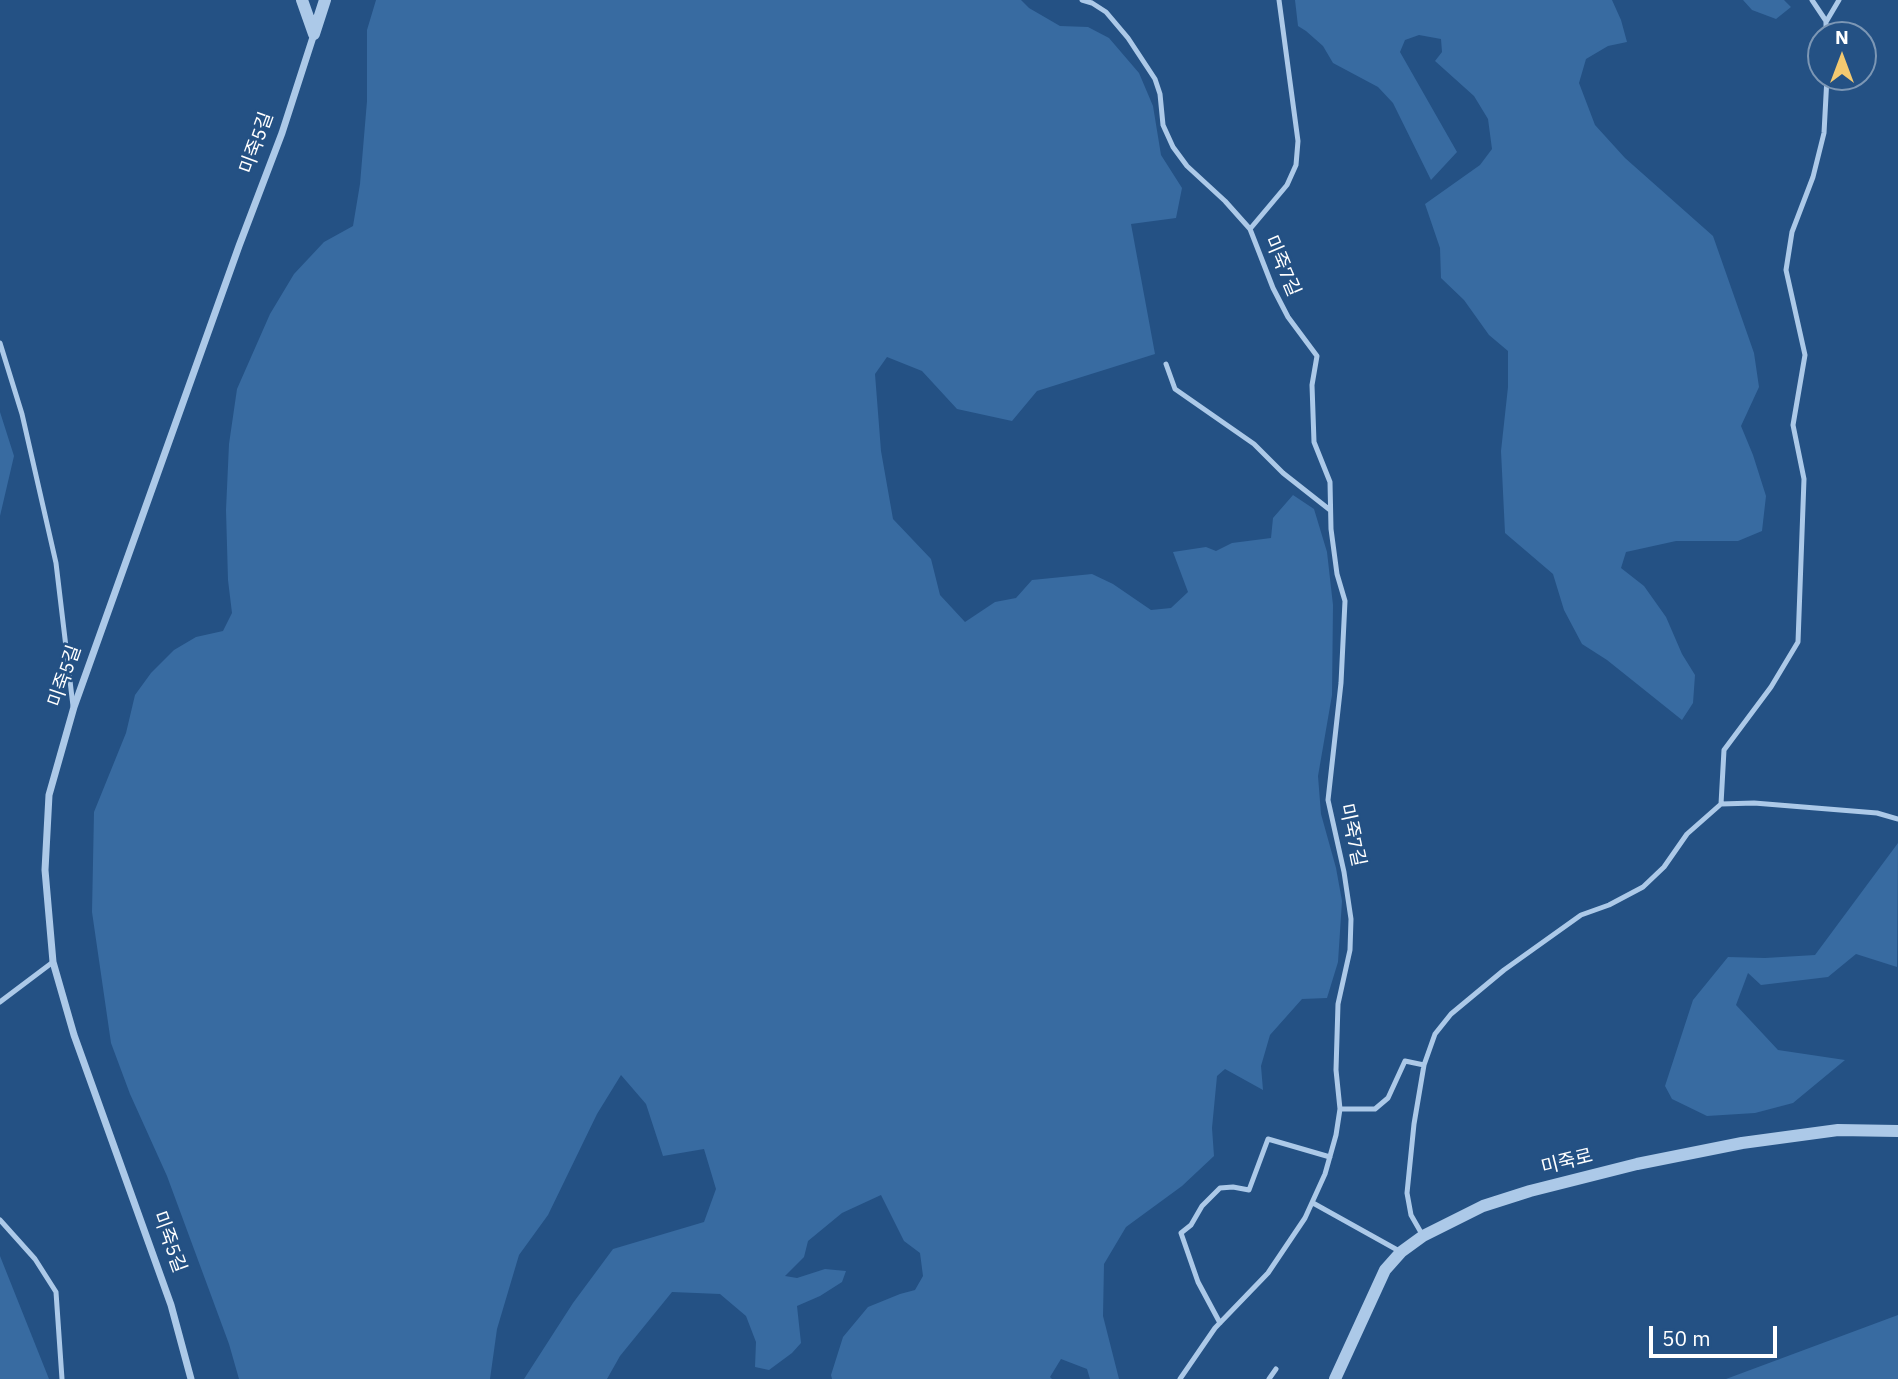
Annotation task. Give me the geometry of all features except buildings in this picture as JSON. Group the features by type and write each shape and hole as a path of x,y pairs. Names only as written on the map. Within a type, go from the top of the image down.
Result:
{"street":[{"path":"302,0 314,34"},
{"name":"미죽5길","path":"191,1379 171,1306 74,1035 52,962 45,870 49,794 74,707 282,133 325,0"},
{"name":"미죽로","path":"1335,1379 1385,1270 1401,1252 1423,1236 1483,1206 1530,1191 1637,1164 1789,1136 1838,1130 1898,1131"}],"lane":[{"path":"1082,0 1106,12 1128,38 1155,79 1160,94 1163,125 1173,147 1187,166 1225,201 1250,229 1287,185 1296,165 1298,141 1279,0"},
{"path":"1812,0 1825,21"},
{"path":"1827,21 1839,0"},
{"path":"1721,804 1724,750 1794,653 1800,630 1804,480 1793,425 1805,355 1786,270 1790,240 1824,133 1826,91"},
{"name":"미죽7길","path":"1180,1379 1220,1323 1268,1273 1313,1203 1330,1157 1340,1109 1336,1070 1338,1004 1350,950 1351,919 1345,872 1328,800 1341,682 1345,601 1336,575 1330,482 1314,442 1312,385 1317,356 1287,317 1250,229"},
{"path":"0,343 22,414 55,563 74,707"},
{"path":"1166,364 1175,389 1254,444 1283,473 1330,510"},
{"path":"1423,1236 1411,1216 1407,1193 1414,1124 1424,1065 1435,1034 1451,1013 1504,970 1581,915 1609,905 1643,887 1664,867 1687,834 1721,804 1754,803 1877,813 1898,820"},
{"path":"0,1002 52,962"},
{"path":"1340,1109 1375,1109 1388,1098 1405,1061 1424,1065"},
{"path":"1220,1323 1198,1282 1181,1233 1191,1225 1202,1206 1220,1188 1249,1190 1268,1139 1330,1157"},
{"path":"1313,1203 1401,1252"},
{"path":"0,1220 35,1259 56,1292 62,1379"},
{"path":"1269,1379 1276,1368"}],"shaded area":[{"path":"376,0 1021,0 1029,8 1060,26 1088,27 1109,38 1139,73 1153,106 1161,155 1182,188 1176,218 1131,224 1155,354 1037,391 1012,421 957,409 922,371 887,357 875,374 881,451 893,519 931,559 940,595 965,622 995,602 1016,598 1032,580 1092,574 1113,584 1151,610 1171,608 1188,592 1173,552 1206,547 1216,551 1232,543 1271,538 1273,518 1293,495 1314,509 1327,552 1333,605 1332,695 1318,776 1321,814 1342,901 1338,962 1327,998 1302,999 1270,1035 1261,1066 1263,1090 1225,1069 1217,1076 1212,1128 1214,1156 1182,1186 1126,1227 1104,1264 1103,1316 1119,1379 1090,1379 1087,1369 1061,1359 1050,1377 1052,1379 832,1379 843,1337 868,1307 915,1290 923,1276 920,1253 904,1241 881,1195 842,1213 808,1241 804,1257 785,1276 797,1278 825,1269 846,1271 842,1282 797,1306 801,1343 769,1370 755,1367 756,1342 746,1316 720,1294 672,1292 620,1356 607,1379 524,1379 573,1303 613,1249 704,1222 716,1189 704,1149 663,1156 646,1104 621,1075 597,1114 548,1215 519,1255 497,1329 490,1379 239,1379 229,1344 167,1176 130,1094 111,1043 92,912 94,812 126,733 135,695 151,673 174,650 196,637 223,631 232,613 226,510 229,444 237,389 270,314 294,274 324,242 353,226 360,184 367,101 367,30"},
{"path":"1295,0 1612,0 1627,42 1608,46 1586,59 1579,83 1595,125 1625,158 1713,236 1754,353 1759,387 1741,426 1766,496 1762,531 1738,541 1676,541 1626,552 1621,568 1644,586 1666,617 1682,654 1695,675 1693,703 1682,720 1607,660 1582,644 1564,610 1553,574 1505,533 1501,451 1508,387 1508,351 1489,335 1464,300 1441,278 1440,248 1425,204 1480,165 1492,149 1488,119 1474,96 1435,61 1442,52 1441,39 1419,35 1405,40 1400,52 1457,152 1431,180 1393,103 1378,87 1333,63 1323,46 1298,26"},
{"path":"1743,0 1784,0 1791,7 1776,19 1752,10"},
{"path":"0,412 14,456 0,516"},
{"path":"1898,843 1897,967 1856,954 1828,977 1761,985 1748,973 1736,1005 1778,1050 1845,1060 1793,1103 1755,1113 1707,1116 1672,1099 1665,1086 1693,1000 1728,957 1815,955"},
{"path":"0,1256 49,1379 0,1379"},
{"path":"1898,1315 1898,1379 1726,1379"}]}
